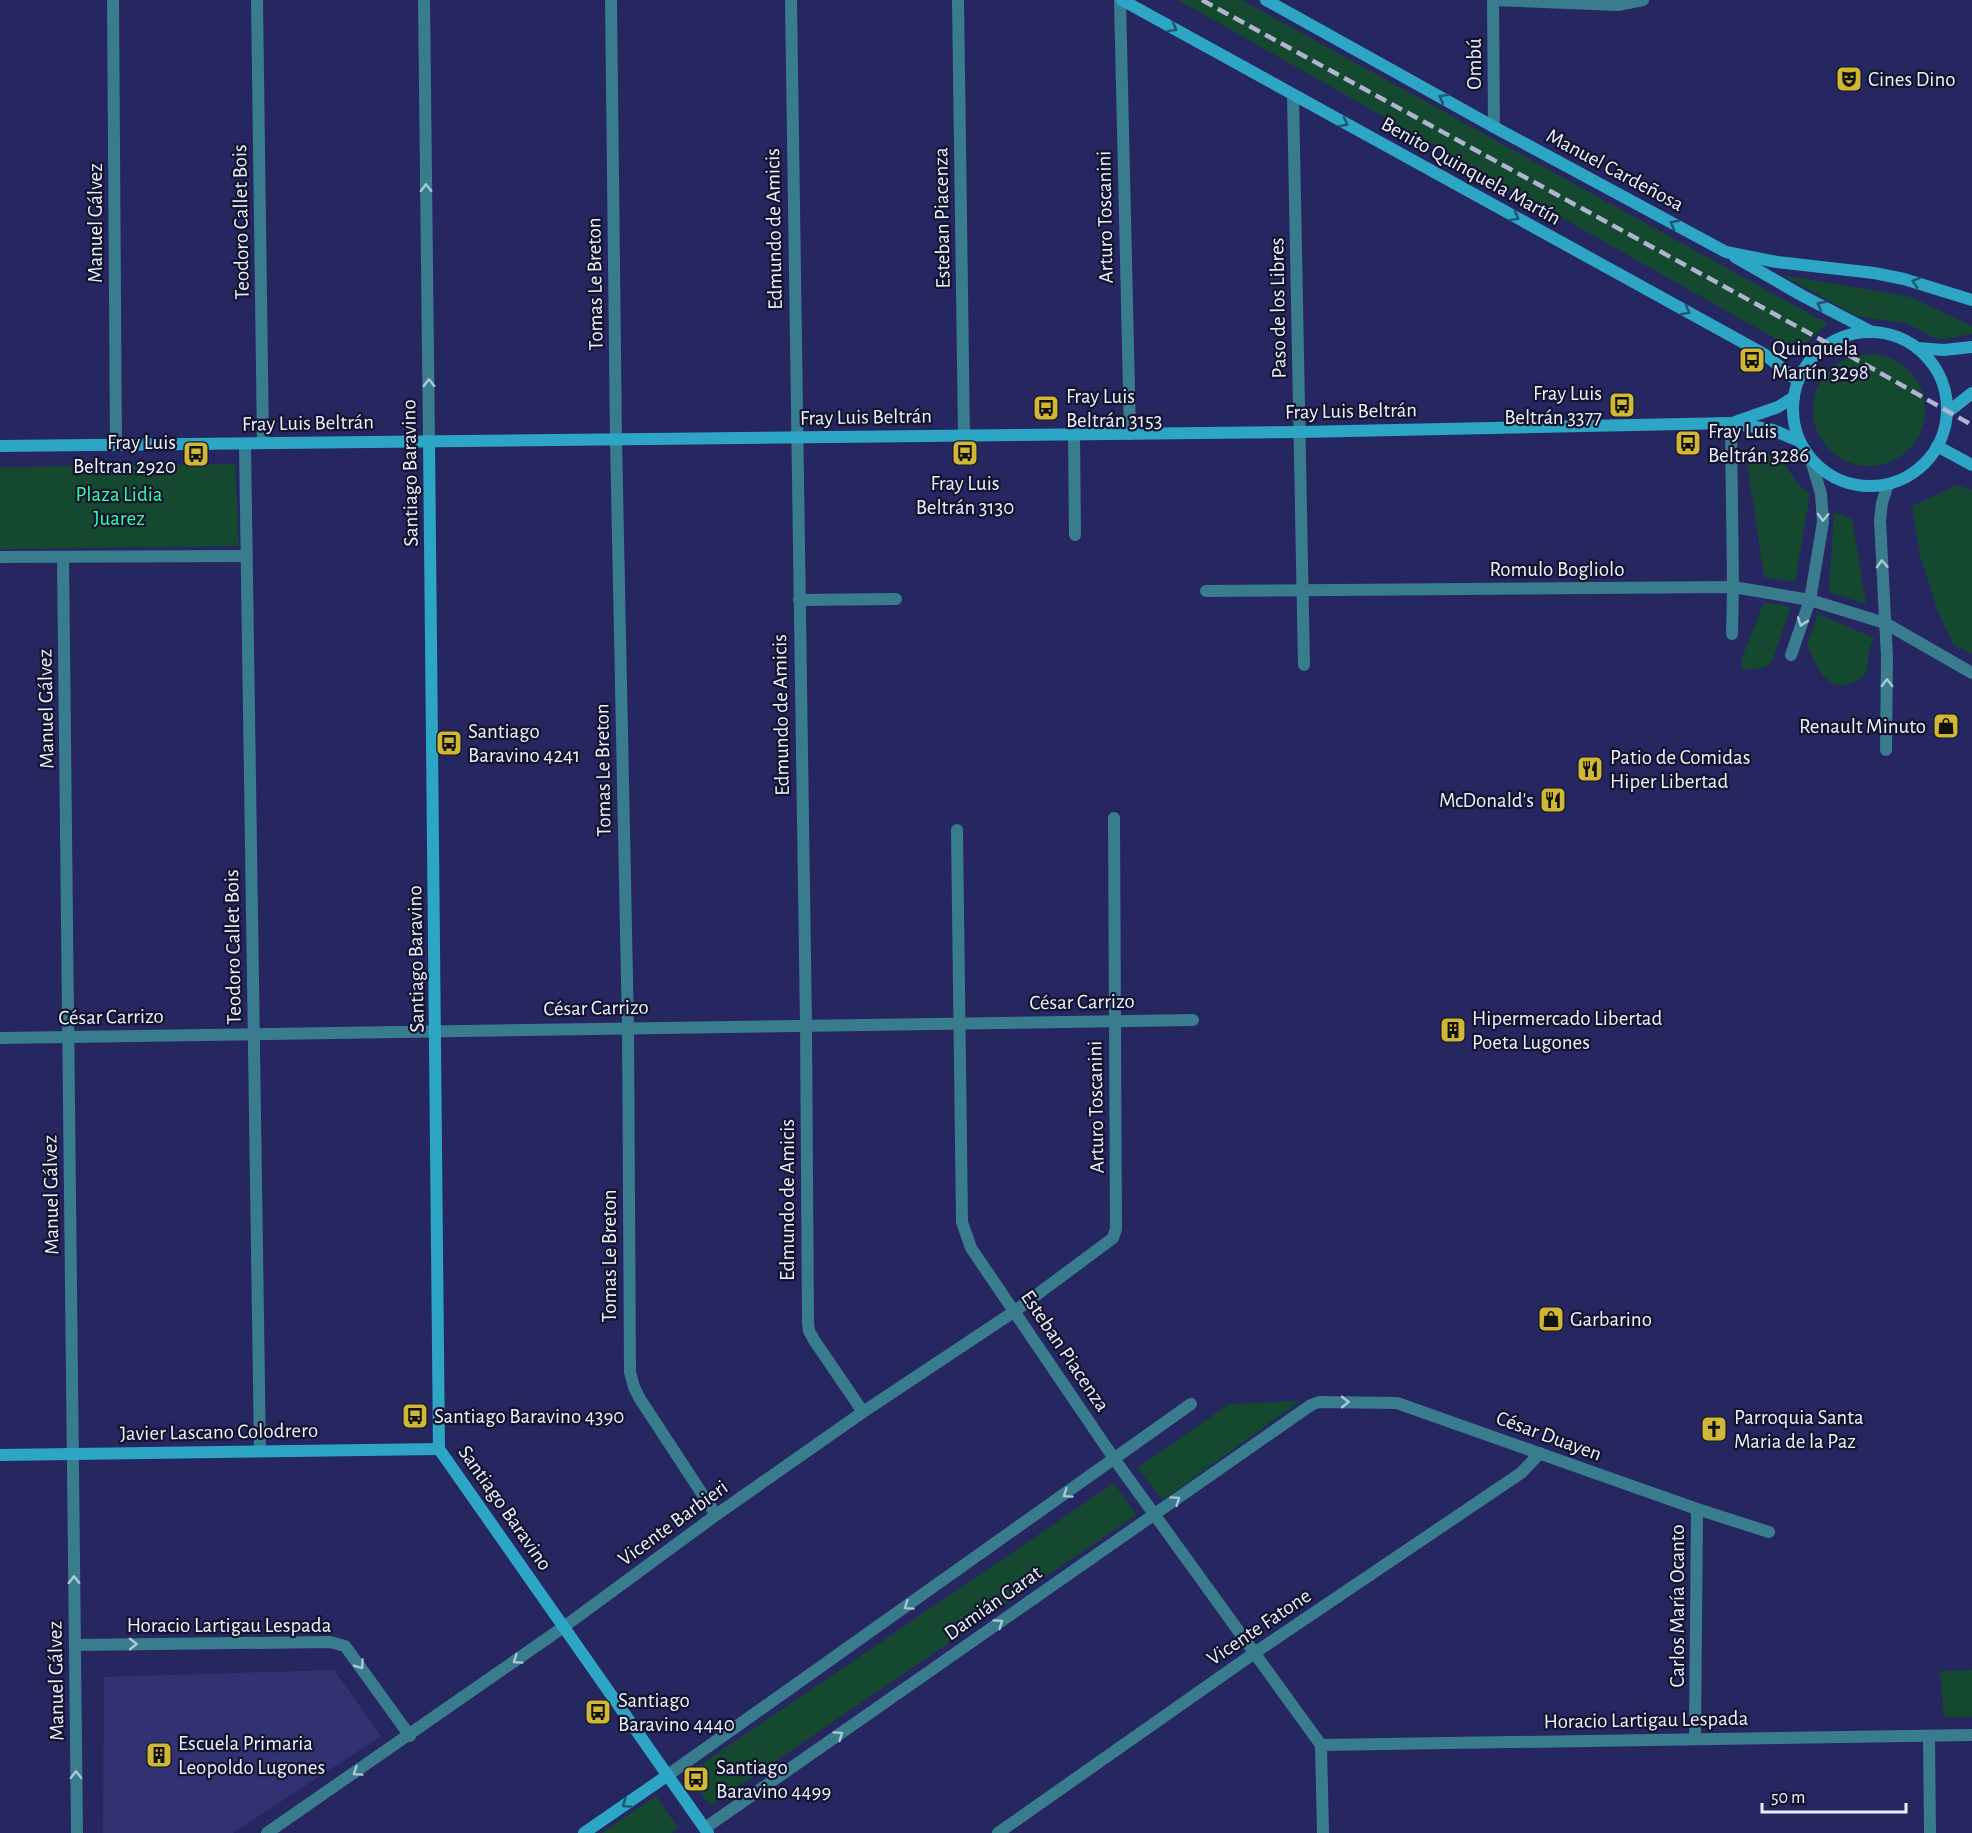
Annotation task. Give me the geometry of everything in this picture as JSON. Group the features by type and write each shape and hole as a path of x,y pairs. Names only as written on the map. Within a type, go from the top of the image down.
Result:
{"main road":[{"name":"Benito Quinquela Martín","path":"1121,0 1764,354 1798,381"},
{"name":"Manuel Cardeñosa","path":"1266,0 1494,127 1726,252 1874,273 1904,279 1972,300"},
{"path":"1726,252 1872,332"},
{"path":"1917,348 1938,374 1946,394 1948,412 1941,438 1930,457 1915,471 1888,484 1869,486 1847,483 1828,474 1811,460 1799,441 1793,419 1794,397 1798,381 1816,352 1828,344 1853,334 1872,332 1891,335 1917,348 1944,350 1972,347"},
{"path":"1948,412 1972,393"},
{"path":"1731,423 1778,407 1794,397"},
{"name":"Fray Luis Beltrán","path":"0,446 1301,432 1731,423"},
{"path":"1731,423 1773,430 1799,441"},
{"name":"Santiago Baravino","path":"429,441 439,1449 668,1775 703,1831"},
{"path":"1937,446 1972,465"},
{"name":"Javier Lascano Colodrero","path":"0,1455 439,1449"},
{"path":"584,1833 668,1775"}],"street":[{"name":"Manuel Gálvez","path":"113,0 116,445"},
{"name":"Teodoro Callet Bois","path":"258,0 263,443"},
{"name":"Santiago Baravino","path":"424,0 429,441"},
{"name":"Tomas Le Breton","path":"611,0 630,1372 633,1387 640,1399 716,1515"},
{"name":"Edmundo de Amicis","path":"791,0 809,1331 863,1412"},
{"name":"Esteban Piacenza","path":"958,0 964,436"},
{"name":"Arturo Toscanini","path":"1121,0 1130,434"},
{"name":"Ombú","path":"1493,0 1494,127"},
{"path":"1493,0 1618,5 1643,0"},
{"name":"Paso de los Libres","path":"1293,95 1304,665"},
{"path":"1731,423 1732,634"},
{"path":"1074,435 1076,535"},
{"name":"Teodoro Callet Bois","path":"245,444 260,1450"},
{"path":"1791,655 1810,600 1824,508 1811,460"},
{"path":"1886,750 1887,658 1880,520 1888,484"},
{"path":"0,557 247,556"},
{"name":"Manuel Gálvez","path":"63,557 77,1833"},
{"name":"Romulo Bogliolo","path":"1206,591 1733,587 1810,600 1885,623 1972,673"},
{"path":"799,600 896,599"},
{"name":"Arturo Toscanini","path":"1104,1246 1113,1238 1116,1229 1114,818"},
{"name":"Esteban Piacenza","path":"957,830 962,1222 971,1248 1115,1460 1321,1746"},
{"name":"César Carrizo","path":"0,1038 1193,1020"},
{"name":"Vicente Barbieri","path":"267,1833 410,1736 716,1515 863,1412 1015,1311 1104,1246"},
{"name":"César Duayen","path":"1311,1405 1319,1402 1396,1403 1696,1509 1769,1532"},
{"path":"668,1775 1191,1404"},
{"name":"Damián Garat","path":"703,1831 1311,1405"},
{"name":"Vicente Fatone","path":"998,1833 1253,1654 1521,1473 1540,1453"},
{"name":"Carlos María Ocanto","path":"1695,1738 1696,1509"},
{"name":"Horacio Lartigau Lespada","path":"75,1645 330,1642 345,1646 410,1736"},
{"name":"Horacio Lartigau Lespada","path":"1321,1746 1972,1735"},
{"path":"1929,1736 1930,1833"},
{"path":"1321,1746 1323,1833"}],"shaded area":[{"path":"334,1670 381,1736 233,1833 103,1833 104,1677"}],"green space":[{"path":"1178,0 1242,0 1828,324 1797,351"},
{"path":"1782,275 1911,297 1972,326 1972,334 1939,340 1906,323 1859,317"},
{"path":"1869,354 1890,359 1908,371 1920,389 1925,410 1920,431 1908,449 1890,461 1869,466 1848,461 1830,449 1818,431 1813,410 1818,389 1830,371 1848,359"},
{"path":"1745,449 1778,454 1797,483 1810,494 1795,582 1764,577"},
{"name":"Plaza Lidia Juarez","path":"235,464 239,546 0,549 0,467"},
{"path":"1957,485 1972,490 1972,654 1954,645 1938,612 1920,556 1912,506"},
{"path":"1834,512 1852,519 1866,604 1829,592"},
{"path":"1764,602 1791,607 1771,664 1759,669 1742,670 1741,660"},
{"path":"1818,614 1874,638 1868,654 1867,669 1856,682 1834,684 1827,680 1818,667 1807,645"},
{"path":"1300,1401 1163,1500 1137,1468 1229,1404"},
{"path":"1114,1483 1136,1515 710,1806 687,1774"},
{"path":"1972,1670 1972,1717 1944,1717 1940,1671"},
{"path":"656,1796 678,1828 671,1833 602,1833"}],"railway":[{"path":"1202,0 1829,344 1972,425"}],"place":[{"name":"Cines Dino","path":"1849,79"},
{"name":"Quinquela Martín 3298","path":"1752,360"},
{"name":"Fray Luis Beltrán 3377","path":"1622,405"},
{"name":"Fray Luis Beltrán 3153","path":"1046,408"},
{"name":"Fray Luis Beltrán 3286","path":"1688,443"},
{"name":"Fray Luis Beltrán 3130","path":"965,453"},
{"name":"Fray Luis Beltran 2920","path":"196,454"},
{"name":"Renault Minuto","path":"1946,726"},
{"name":"Santiago Baravino 4241","path":"449,743"},
{"name":"Patio de Comidas Hiper Libertad","path":"1590,769"},
{"name":"McDonald's","path":"1553,800"},
{"name":"Hipermercado Libertad Poeta Lugones","path":"1453,1030"},
{"name":"Garbarino","path":"1551,1319"},
{"name":"Santiago Baravino 4390","path":"415,1416"},
{"name":"Parroquia Santa Maria de la Paz","path":"1714,1429"},
{"name":"Santiago Baravino 4440","path":"598,1712"},
{"name":"Escuela Primaria Leopoldo Lugones","path":"159,1755"},
{"name":"Santiago Baravino 4499","path":"696,1779"}]}
